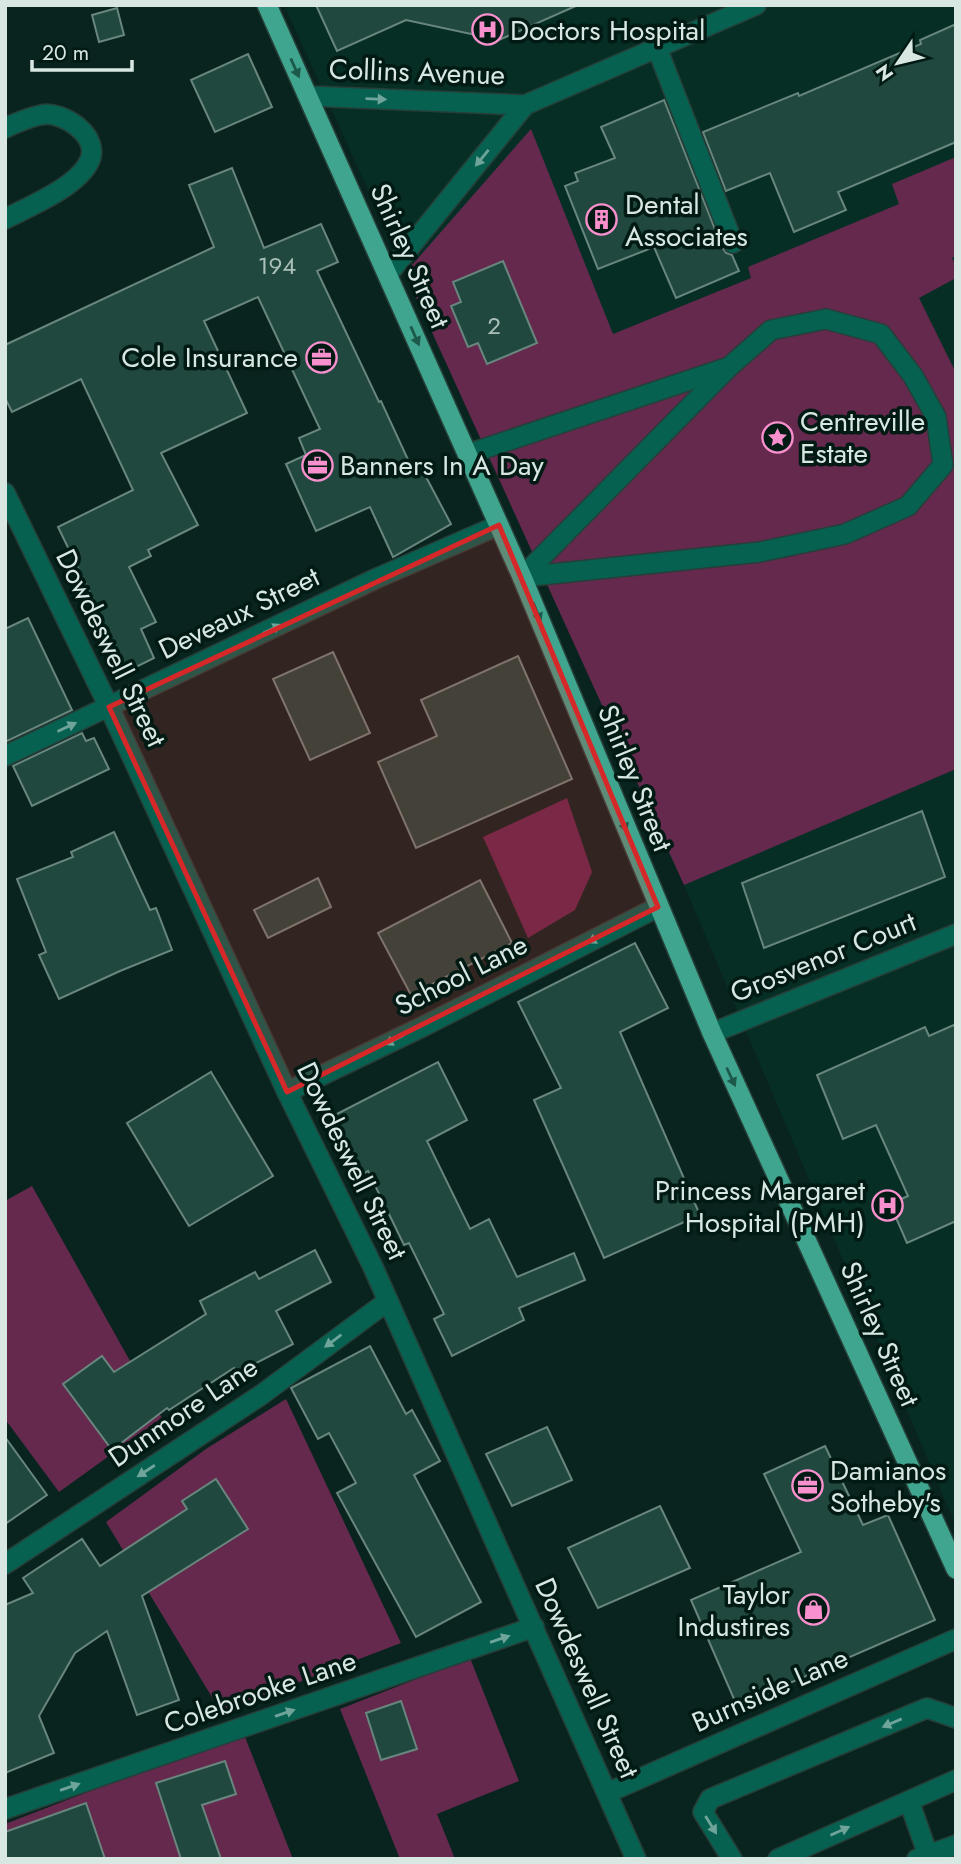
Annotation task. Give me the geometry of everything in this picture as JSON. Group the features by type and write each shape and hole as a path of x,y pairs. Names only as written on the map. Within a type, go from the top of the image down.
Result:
{"highway":[{"name":"Shirley Street","path":"267,5 522,577 712,1033 954,1561"}],"street":[{"name":"Collins Avenue","path":"308,96 525,105 756,5"},
{"path":"657,48 733,243"},
{"name":"Collins Avenue","path":"388,274 525,105"},
{"path":"5,128 42,114 57,116 79,126 91,145 91,160 79,177 5,219"},
{"path":"826,319 881,334 913,376 936,417 943,465 908,506 845,534 760,552 522,577 728,368 772,330 826,319"},
{"path":"468,454 728,368"},
{"name":"Dowdeswell Street","path":"5,493 109,707 287,1092 388,1301 636,1859"},
{"name":"Deveaux Street","path":"5,756 374,579 499,524"},
{"name":"School Lane","path":"287,1092 658,907"},
{"name":"Grosvenor Court","path":"712,1033 956,934"},
{"name":"Dunmore Lane","path":"5,1564 261,1395 388,1301"},
{"name":"Colebrooke Lane","path":"5,1809 534,1627"},
{"name":"Burnside Lane","path":"607,1793 956,1639"},
{"path":"732,1859 703,1812 710,1799 927,1708 956,1718"},
{"path":"778,1859 956,1780"},
{"path":"909,1801 922,1857 956,1844"}],"highlighted area":[{"path":"499,525 658,907 287,1092 109,707"}],"shaded area":[{"path":"284,5 956,5 956,1526 684,885"},
{"path":"531,129 613,334 751,278 748,267 899,204 892,184 956,157 956,255 952,258 956,266 956,278 919,298 956,373 956,769 684,885 405,273"},
{"path":"567,798 592,872 575,910 528,938 483,837"},
{"path":"32,1186 162,1418 59,1492 5,1419 5,1201"},
{"path":"286,1399 401,1643 221,1712 106,1522 206,1449"},
{"path":"470,1658 519,1781 437,1814 455,1859 400,1859 340,1709"},
{"path":"243,1732 293,1859 5,1859 5,1824"}],"building":[{"name":"Doctors Hospital","path":"316,5 578,5 499,40 406,20 337,51"},
{"path":"117,8 124,35 99,42 92,15"},
{"path":"956,24 956,142 838,192 846,210 794,232 770,173 726,191 703,132 798,93 799,96 921,44 920,40"},
{"path":"248,54 272,107 215,132 191,80"},
{"path":"664,100 722,247 726,253 732,255 739,271 676,298 654,247 598,269 565,186 578,181 575,173 615,158 601,127"},
{"path":"232,168 264,248 321,224 338,262 317,271 410,464 417,460 451,524 393,557 370,507 316,531 286,464 306,455 299,438 320,429 258,297 204,321 247,413 161,453 198,525 148,550 151,556 129,567 156,622 141,629 154,658 124,673 91,605 95,603 58,527 133,490 81,379 12,412 5,398 5,345 214,247 189,185"},
{"path":"503,261 537,343 487,364 478,343 468,347 451,306 461,302 453,282"},
{"path":"28,618 72,710 5,742 5,629"},
{"path":"333,652 370,733 310,760 273,679"},
{"path":"518,656 572,779 416,848 378,762 437,736 421,700"},
{"path":"82,733 86,741 94,738 109,769 32,806 13,766"},
{"path":"922,811 945,877 764,948 742,883"},
{"path":"114,832 150,910 156,908 172,950 59,999 39,955 46,952 17,879 73,857 71,852"},
{"path":"318,878 331,907 268,938 254,910"},
{"path":"480,880 512,943 411,995 378,933"},
{"path":"635,943 668,1008 620,1032 700,1215 604,1258 534,1100 561,1088 518,1002"},
{"path":"956,1024 956,1221 907,1243 890,1204 908,1196 876,1125 843,1139 817,1075 925,1027 929,1036"},
{"path":"438,1062 467,1120 427,1141 470,1229 489,1219 517,1277 574,1253 585,1280 519,1308 524,1320 452,1356 434,1319 444,1314 409,1243 404,1245 368,1171 361,1175 331,1117"},
{"path":"211,1072 273,1176 189,1226 127,1123"},
{"path":"315,1250 331,1282 276,1311 293,1344 237,1373 234,1368 169,1410 167,1408 112,1450 63,1384 102,1356 114,1372 206,1314 200,1301 255,1272 259,1279"},
{"path":"370,1346 406,1414 412,1410 440,1461 414,1475 481,1602 416,1637 337,1493 356,1483 329,1433 318,1439 291,1388"},
{"path":"547,1427 572,1480 512,1506 486,1454"},
{"path":"5,1437 47,1495 5,1524"},
{"name":"Taylor Industires","path":"825,1446 863,1525 888,1515 935,1620 737,1706 691,1600 801,1552 764,1474"},
{"path":"216,1479 248,1529 142,1596 179,1700 137,1715 107,1631 75,1653 39,1716 54,1753 5,1773 5,1605 33,1593 23,1578 82,1539 100,1566 187,1509 182,1501"},
{"path":"660,1506 690,1568 598,1608 568,1548"},
{"path":"401,1701 417,1749 381,1760 366,1713"},
{"path":"225,1761 236,1794 202,1805 221,1859 181,1859 156,1783"},
{"path":"86,1803 105,1859 5,1859 5,1832"}],"place":[{"name":"Doctors Hospital","path":"487,30"},
{"name":"Dental Associates","path":"602,220"},
{"name":"Cole Insurance","path":"321,357"},
{"name":"Centreville Estate","path":"777,437"},
{"name":"Banners In A Day","path":"317,465"},
{"name":"Princess Margaret Hospital (PMH)","path":"888,1206"},
{"name":"Damianos Sotheby's","path":"807,1486"},
{"name":"Taylor Industires","path":"813,1610"}]}
